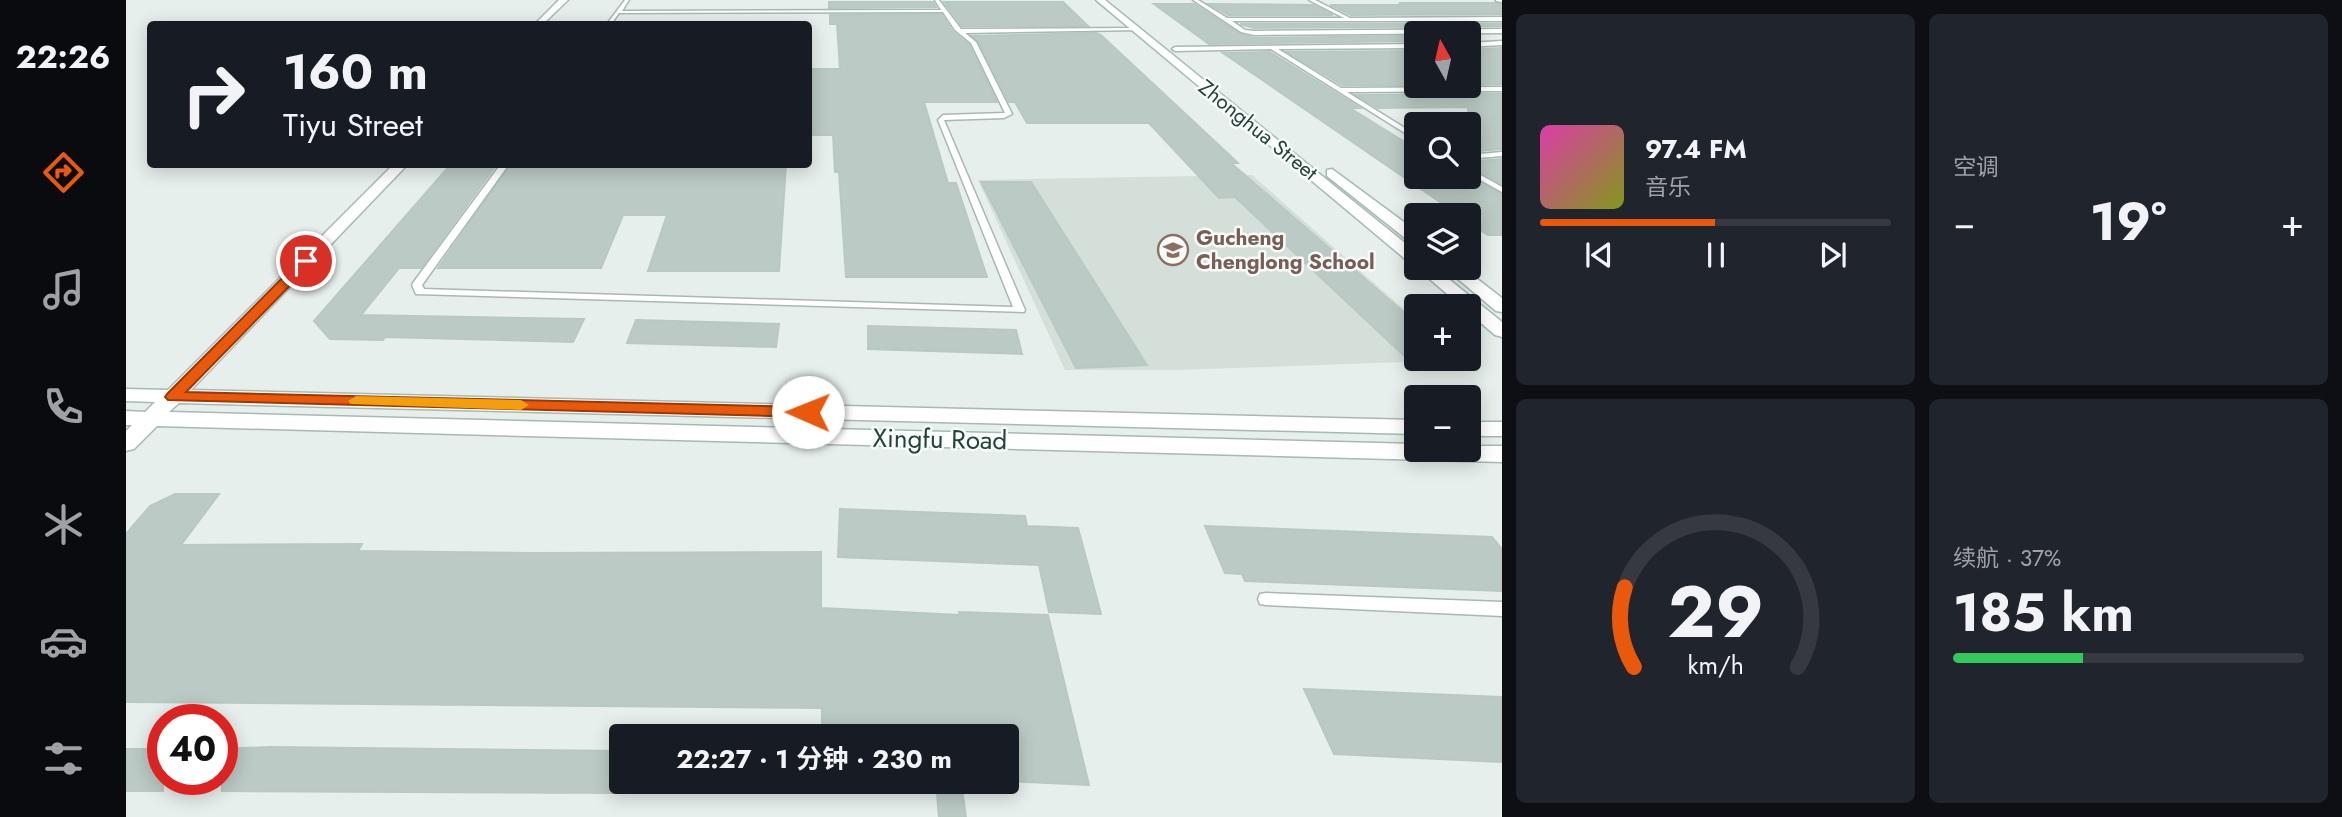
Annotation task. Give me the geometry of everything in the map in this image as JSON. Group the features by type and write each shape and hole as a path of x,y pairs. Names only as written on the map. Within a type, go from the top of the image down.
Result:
{"street":[{"path":"543,21 564,0"},
{"name":"Zhonghua Street","path":"1100,0 1404,250"},
{"name":"Zhonghua Street","path":"1113,0 1303,150"},
{"name":"Zhonghua Street","path":"1324,166 1404,229"},
{"path":"126,444 398,168"},
{"path":"1440,280 1502,331"},
{"path":"1467,280 1502,307"},
{"name":"Xingfu Road","path":"126,395 1404,427"},
{"name":"Xingfu Road","path":"126,418 1502,454"},
{"path":"1481,429 1502,429"}],"lane":[{"path":"610,21 626,0"},
{"path":"502,168 417,285 421,292 1020,310 941,120 943,117 1009,114 974,42 958,30 937,0"},
{"path":"1195,0 1243,31 1254,33 1502,31"},
{"path":"1311,0 1351,19"},
{"path":"618,12 944,11"},
{"path":"1368,19 1395,32"},
{"path":"1226,20 1501,19"},
{"path":"958,30 1136,30"},
{"path":"1481,44 1502,43"},
{"path":"1398,46 1404,49"},
{"path":"1175,49 1404,46"},
{"path":"1271,48 1404,131"},
{"path":"1481,86 1486,89"},
{"path":"1339,90 1502,89"},
{"path":"1481,156 1502,155"},
{"path":"1481,178 1502,190"},
{"path":"1266,599 1502,609"}],"shaded area":[{"name":"Gucheng Chenglong School","path":"1252,175 1404,309 1404,362 1176,370 1065,370 978,180"}],"building":[{"path":"829,2 933,2 936,7 829,8"},
{"path":"944,2 1063,2 1088,26 962,26"},
{"path":"1399,3 1495,3 1502,4 1502,14 1351,15 1330,5 1403,5"},
{"path":"1154,4 1194,4 1240,34 1253,38 1404,36 1404,41 1209,44"},
{"path":"1209,4 1313,5 1333,15 1228,15"},
{"path":"830,15 942,15 953,32 969,45 997,102 924,102 948,183 956,183 987,277 846,277 839,172 835,172 833,135 812,135 812,69 840,69 837,24 830,24"},
{"path":"1240,24 1404,24 1404,27 1254,28"},
{"path":"1481,24 1502,24 1481,26"},
{"path":"1101,35 1238,163 1231,163 1404,313 1404,356 1235,197 1219,198 1149,123 1027,123 1015,102 1009,102 978,41 972,36"},
{"path":"1502,48 1502,84 1481,85 1481,49"},
{"path":"1404,51 1404,85 1342,85 1287,52"},
{"path":"1270,52 1360,108 1350,108 1404,142 1404,177 1223,53"},
{"path":"1481,94 1502,94 1502,149 1481,151 1481,112 1468,112 1468,107 1378,108 1356,95 1481,98"},
{"path":"1502,159 1502,184 1481,173 1481,161"},
{"path":"448,168 494,168 421,268 399,268 361,315 584,319 573,342 385,337 383,340 330,339 314,321"},
{"path":"508,168 786,168 779,271 648,271 667,215 623,215 601,268 438,268"},
{"path":"981,182 1031,182 1147,365 1076,368"},
{"path":"1481,183 1502,194 1502,235 1488,235 1481,230 1481,203 1442,203 1421,189 1481,189"},
{"path":"636,320 779,324 776,347 627,343"},
{"path":"868,326 1016,330 1022,354 868,349"},
{"path":"175,494 219,494 181,545 362,544 358,551 534,553 821,552 821,608 960,615 959,612 1048,615 1089,785 1019,782 1019,724 822,724 822,708 126,702 126,534 150,506"},
{"path":"840,509 1025,516 1027,526 1078,528 1101,614 1049,612 1039,565 838,557"},
{"path":"1205,526 1492,537 1502,549 1502,591 1245,581 1242,574 1225,573"},
{"path":"1304,689 1502,697 1502,762 1334,754"},
{"path":"238,748 609,751 609,793 238,791"},
{"path":"126,749 147,749 147,791 126,791"},
{"path":"937,794 963,794 966,817 939,817"}],"slow traffic":[{"path":"356,401 521,405"}],"place":[{"name":"Gucheng Chenglong School","path":"1173,250"}],"route":[{"path":"306,261 173,397 808,412"}]}
